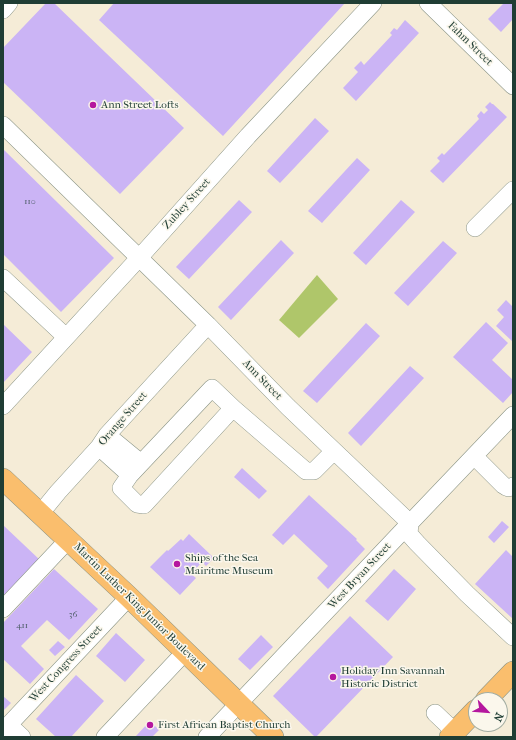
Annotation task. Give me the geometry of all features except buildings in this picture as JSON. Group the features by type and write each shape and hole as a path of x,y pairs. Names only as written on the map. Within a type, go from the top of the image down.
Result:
{"main road":[{"name":"Martin Luther King Junior Boulevard","path":"3,480 129,597 273,737"},
{"path":"494,692 513,672"},
{"path":"453,734 468,718"}],"street":[{"path":"3,10 9,3"},
{"name":"Zubley Street","path":"3,406 139,258 248,136 373,3"},
{"name":"Fahm Street","path":"428,3 511,79"},
{"name":"Ann Street","path":"3,124 208,325 288,407 410,523"},
{"path":"475,228 513,190"},
{"path":"3,278 66,337"},
{"name":"Orange Street","path":"40,514 103,441 208,325"},
{"path":"233,408 144,506 137,504 121,488 135,469 212,388 306,471 314,471 334,451"},
{"name":"West Bryan Street","path":"207,737 513,415"},
{"path":"103,441 135,469"},
{"path":"474,456 503,485 507,488 511,488 513,486"},
{"path":"410,523 409,534 417,543 467,594 513,637"},
{"path":"3,609 68,540"},
{"name":"West Congress Street","path":"6,728 129,597"},
{"path":"105,737 185,652"},
{"path":"434,713 453,734"},
{"path":"6,728 22,737"}],"green space":[{"path":"317,275 338,299 299,338 279,320"}],"place":[{"name":"Ann Street Lofts","path":"93,105"},
{"name":"Ships of the Sea Mairitme Museum","path":"177,564"},
{"name":"Holiday Inn Savannah Historic District","path":"333,677"},
{"name":"First African Baptist Church","path":"150,725"}]}
